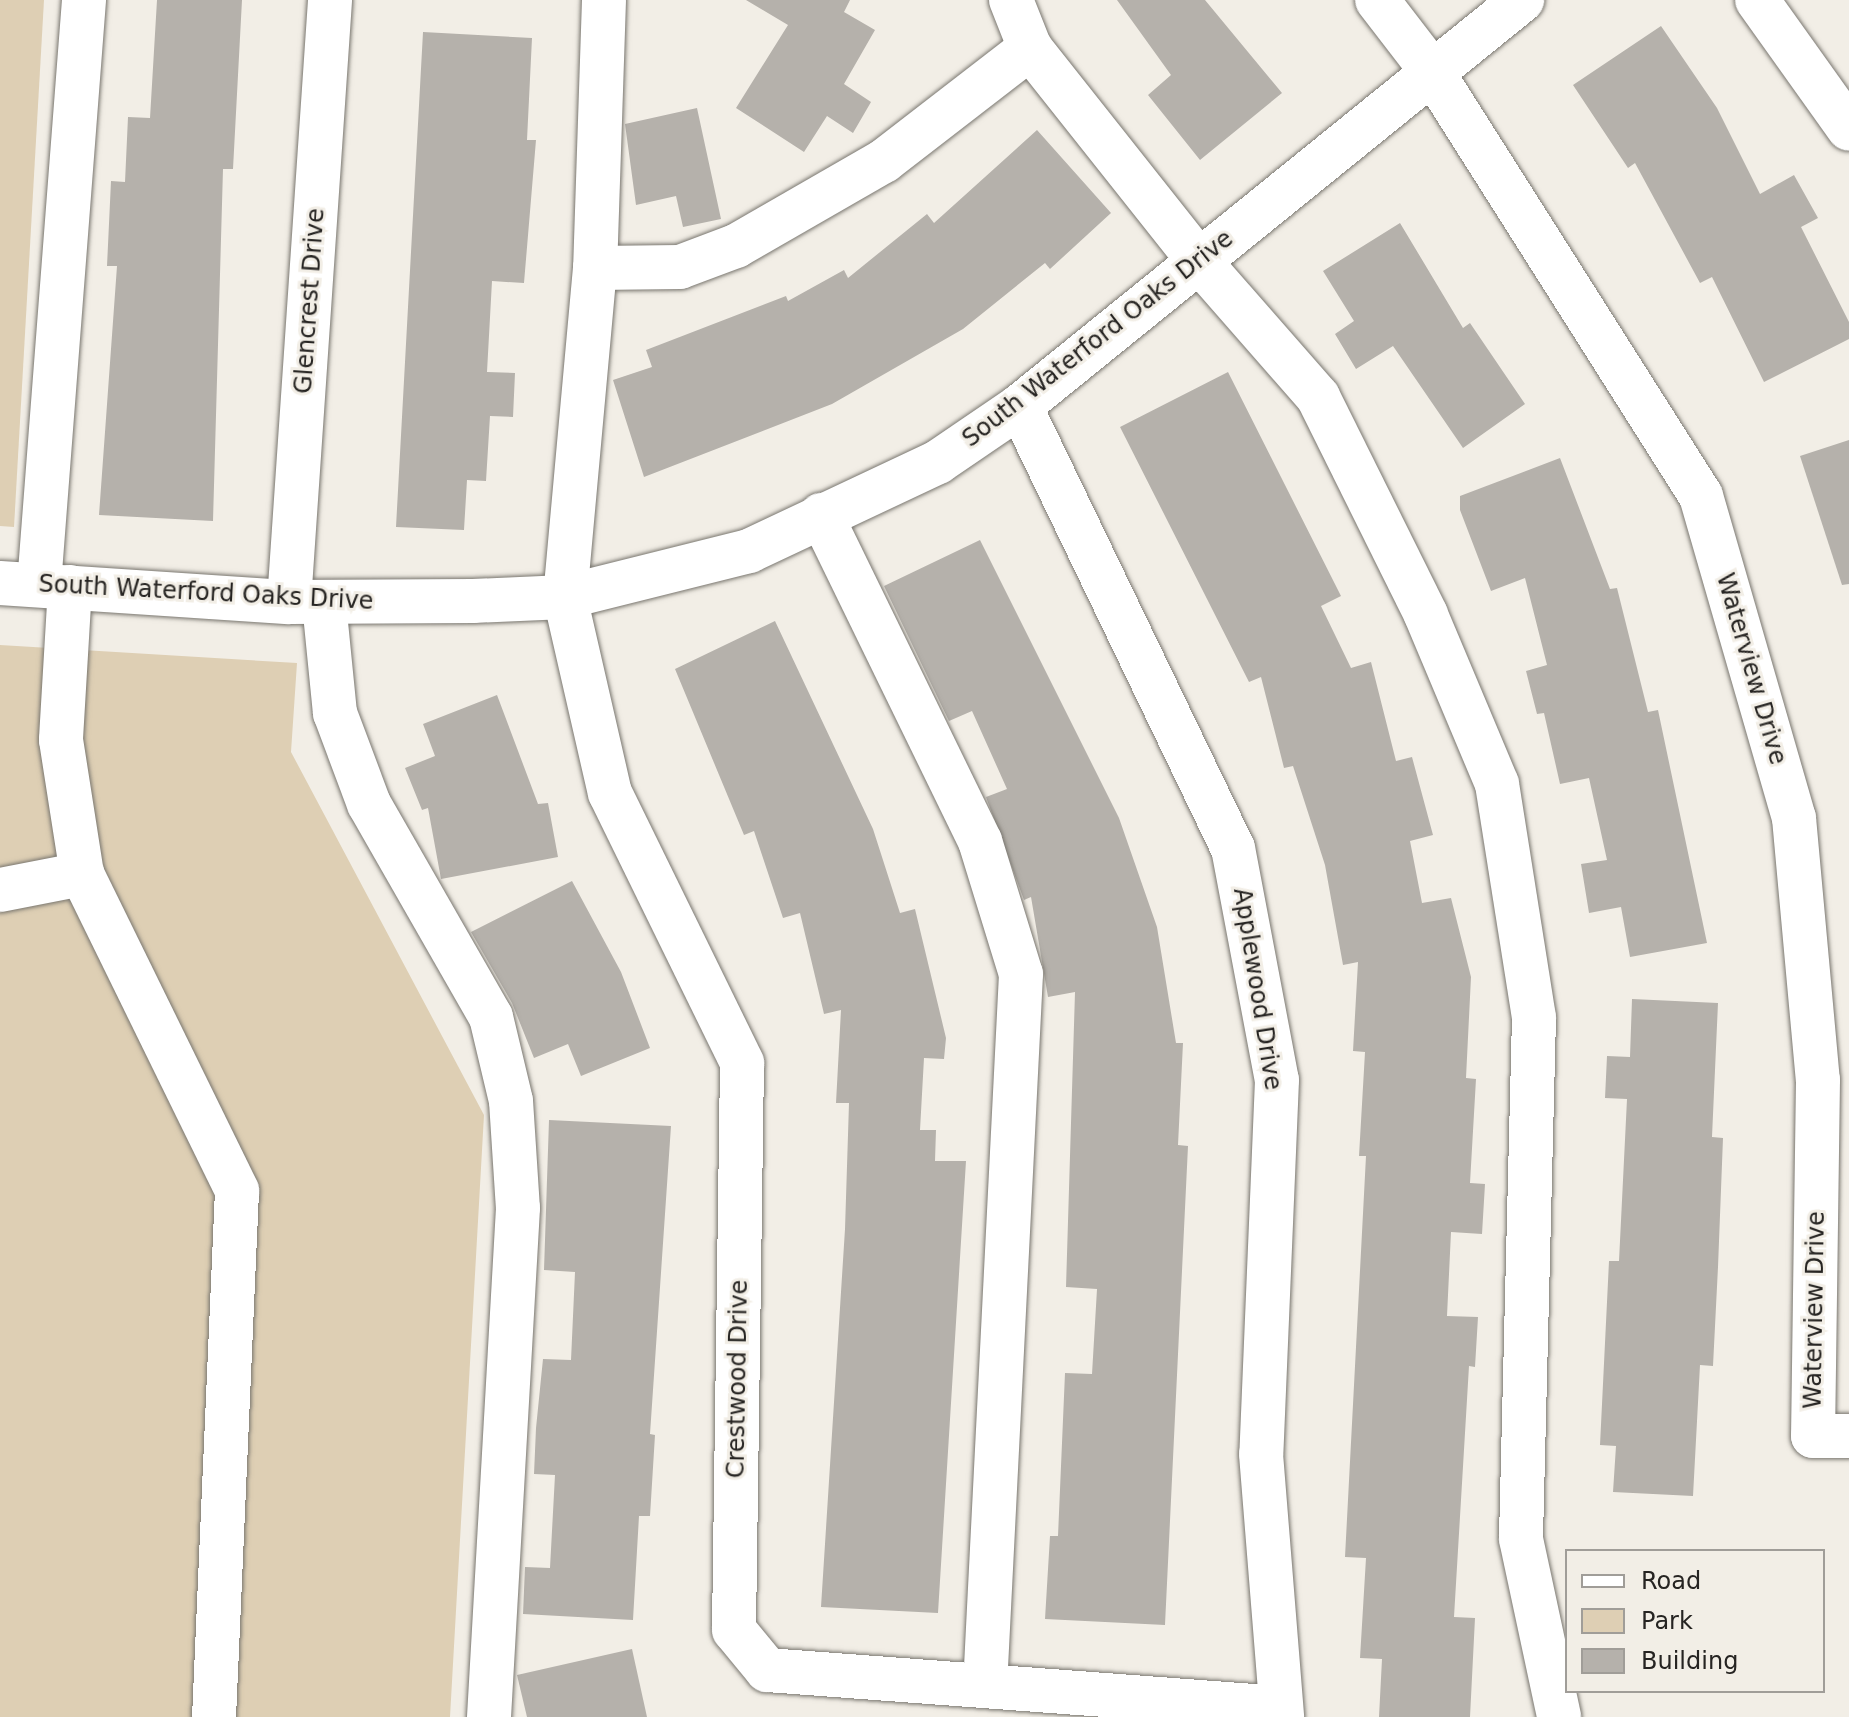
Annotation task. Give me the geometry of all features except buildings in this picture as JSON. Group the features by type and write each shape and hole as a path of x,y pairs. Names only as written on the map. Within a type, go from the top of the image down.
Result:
{"street":[{"path":"84,0 36,585 82,874 237,1191 214,1717"},
{"name":"Glencrest Drive","path":"330,0 306,602 335,713 369,804 491,1017 511,1101 518,1208 489,1717"},
{"name":"Crestwood Drive","path":"604,0 595,268 565,597 610,793 742,1063 734,1630 767,1670 985,1686 1035,1703 1281,1712"},
{"path":"1011,0 1030,48 1199,261 1318,397 1426,615 1497,784 1534,1017 1521,1539 1559,1717"},
{"name":"Waterview Drive","path":"1377,0 1431,70 1701,496 1794,818 1818,1080 1831,1436"},
{"name":"South Waterford Oaks Drive","path":"36,585 306,602 565,597 749,551 938,462 1020,406 1431,70 1522,0"},
{"path":"1757,0 1849,129"},
{"path":"595,268 680,267 736,246 884,161 1030,48"},
{"name":"Applewood Drive","path":"1020,406 1233,848 1277,1080 1261,1454 1281,1712"},
{"path":"821,515 980,841 1021,974 985,1686"},
{"path":"0,890 82,874"}],"green space":[{"path":"0,0 44,0 14,527 0,526"},
{"path":"0,645 297,663 291,752 484,1115 450,1717 0,1717"}]}
